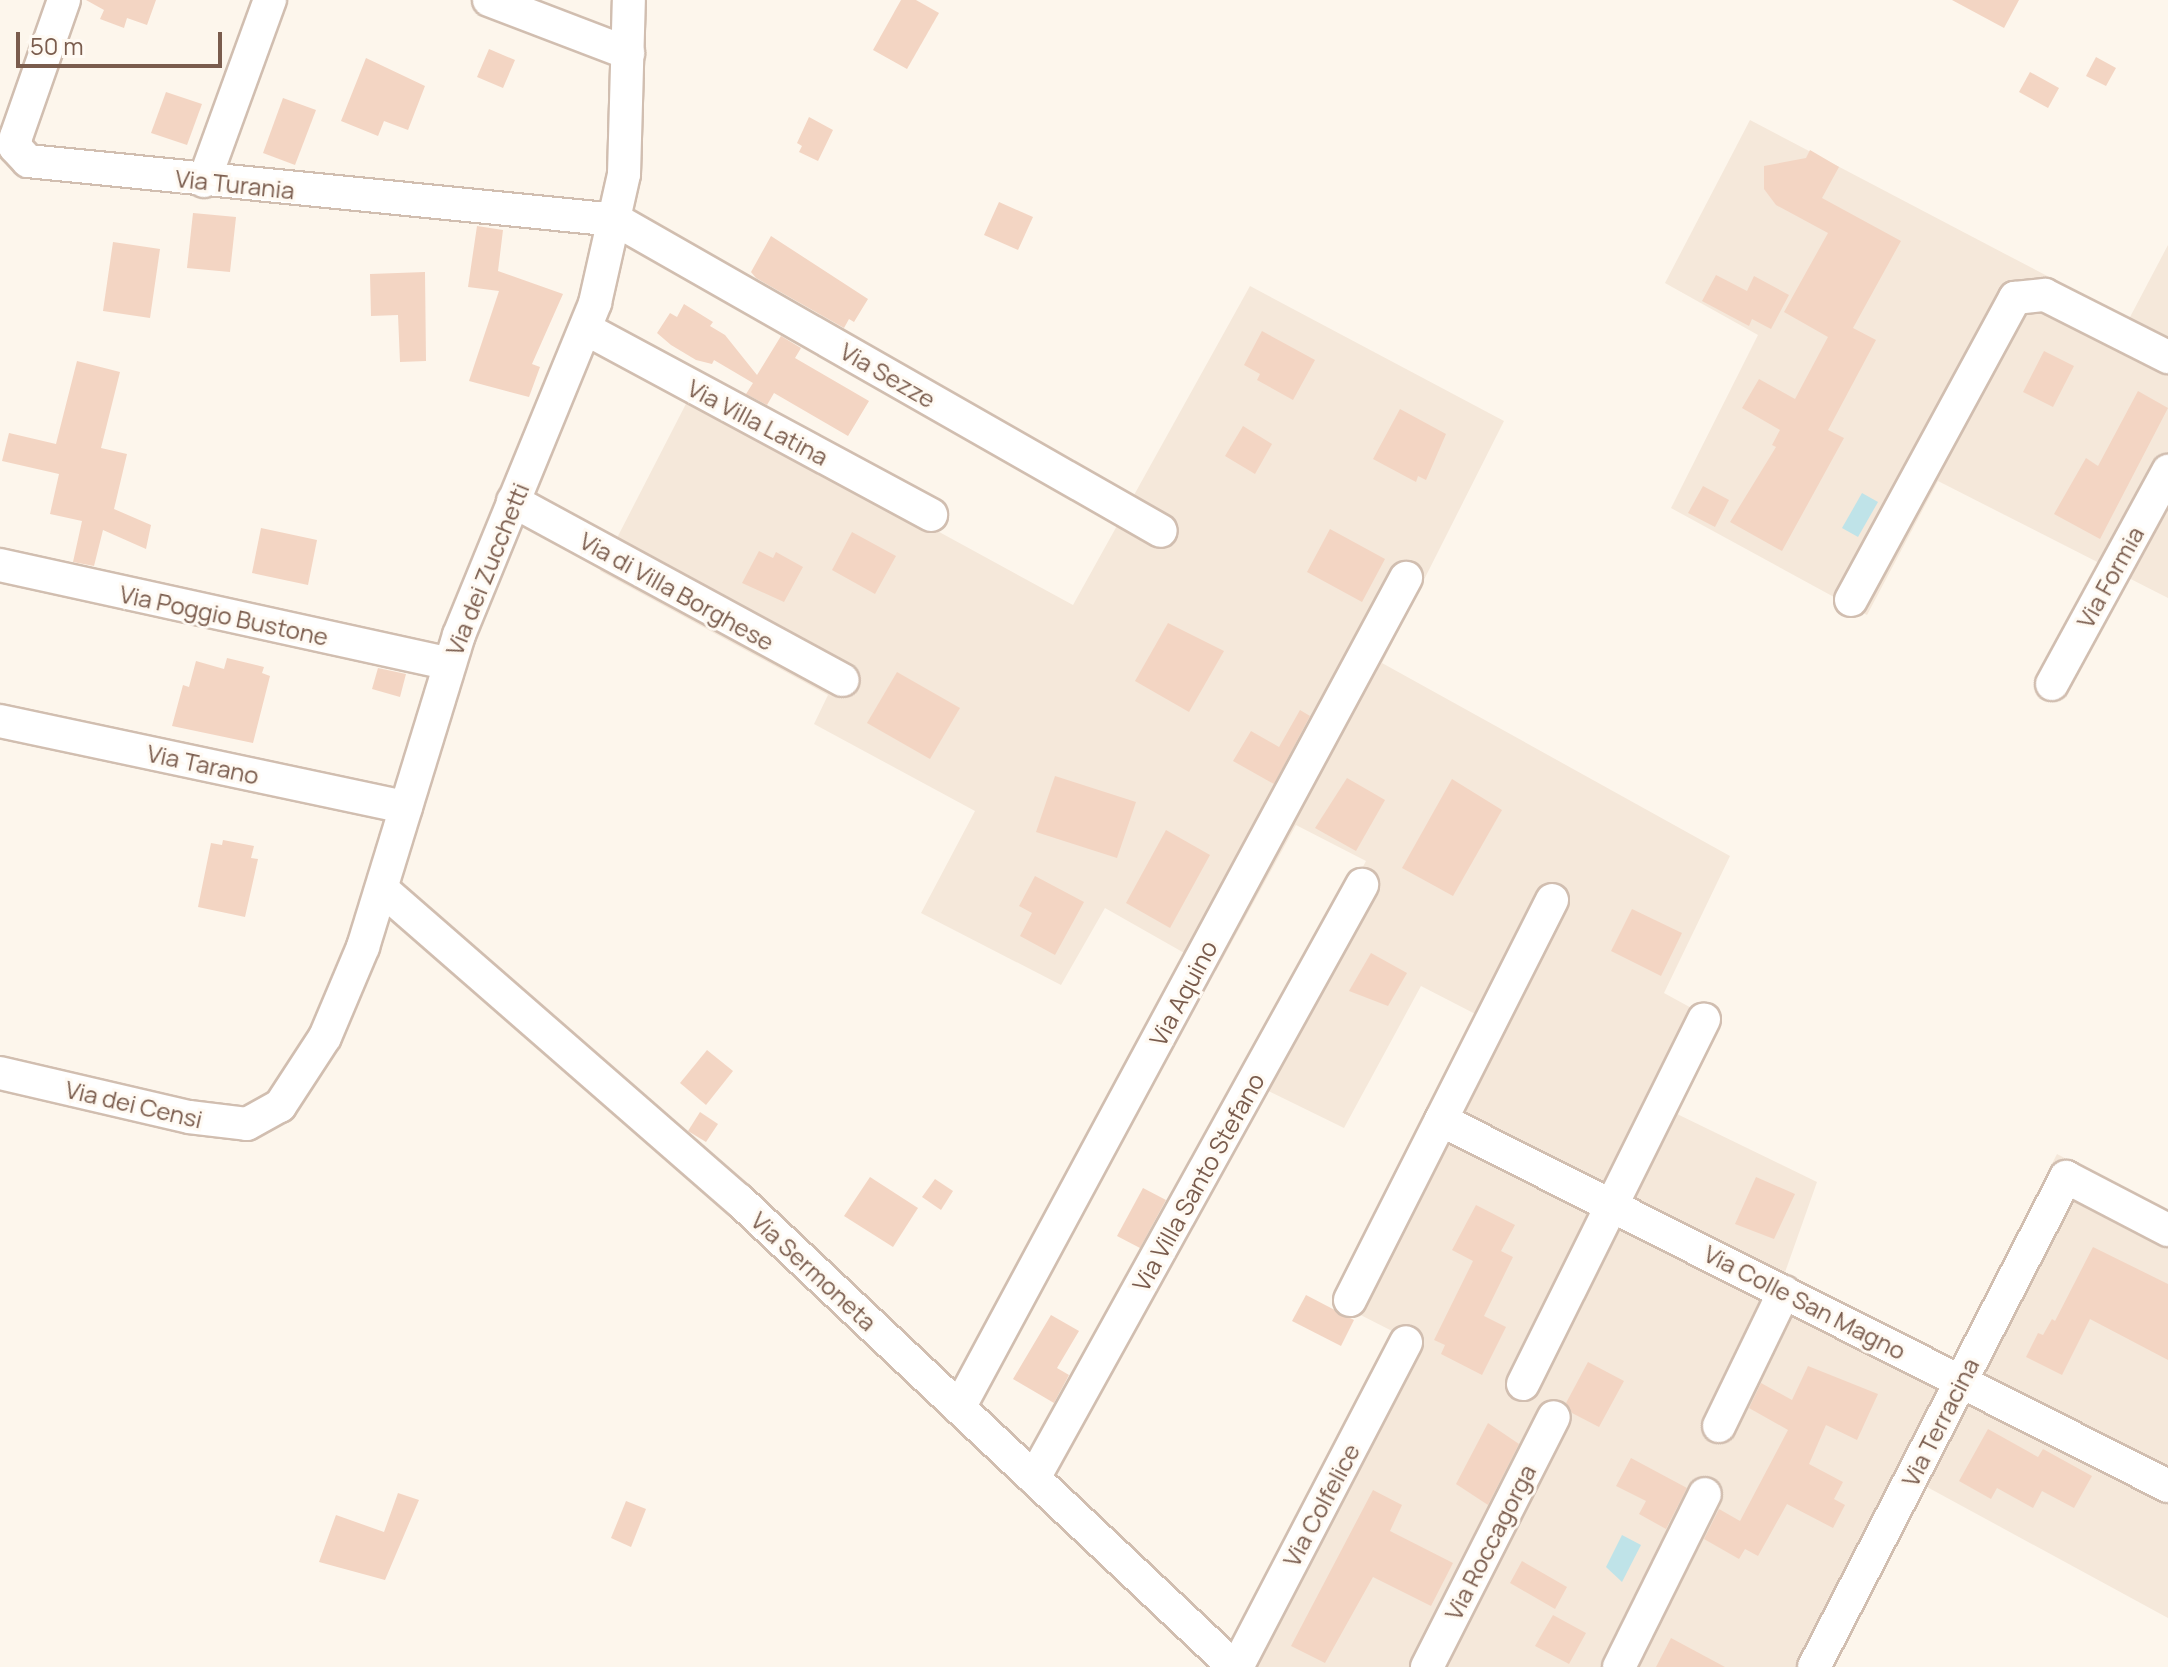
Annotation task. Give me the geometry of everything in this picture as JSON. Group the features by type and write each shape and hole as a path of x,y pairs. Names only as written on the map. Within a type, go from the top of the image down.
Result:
{"street":[{"name":"Via Turania","path":"64,0 16,137 18,153 39,164 616,220"},
{"path":"204,181 270,0"},
{"path":"489,0 628,53"},
{"name":"Via dei Zucchetti","path":"268,1115 297,1083 330,1026 382,889 449,664 513,501 586,329 616,220 626,153 629,0"},
{"name":"Via Sezze","path":"616,220 1161,531"},
{"path":"1851,600 2015,298 2045,295 2168,357"},
{"name":"Via Villa Latina","path":"586,329 931,515"},
{"name":"Via Formia","path":"2052,684 2168,471"},
{"name":"Via di Villa Borghese","path":"513,501 842,680"},
{"name":"Via Poggio Bustone","path":"0,565 449,664"},
{"name":"Via Aquino","path":"959,1408 1406,578"},
{"name":"Via Tarano","path":"0,721 406,807"},
{"name":"Via Villa Santo Stefano","path":"1034,1478 1362,885"},
{"name":"Via Sermoneta","path":"382,889 703,1168 1236,1667"},
{"path":"1350,1300 1552,900"},
{"path":"1523,1384 1704,1019"},
{"name":"Via dei Censi","path":"0,1073 206,1121 247,1124 268,1115"},
{"name":"Via Colle San Magno","path":"1441,1120 2168,1486"},
{"name":"Via Terracina","path":"1814,1667 2066,1177 2168,1230"},
{"path":"1719,1426 1784,1292"},
{"name":"Via Colfelice","path":"1236,1667 1406,1342"},
{"name":"Via Roccagorga","path":"1427,1667 1554,1417"},
{"path":"1619,1667 1705,1494"}],"shaded area":[{"path":"1750,120 2129,319 2168,245 2168,598 1938,481 1867,615 1671,508 1758,335 1665,283"},
{"path":"1250,286 1504,421 1382,663 1730,856 1664,993 1717,1022 1675,1113 1817,1182 1783,1278 1950,1363 2057,1154 2168,1212 2168,1618 1916,1481 1822,1667 1220,1667 1396,1333 1339,1304 1485,1019 1421,986 1344,1128 1248,1081 1366,861 1296,825 1216,971 1105,908 1061,985 921,913 975,811 814,724 828,695 600,571 690,396 1073,605"}],"water":[{"path":"1862,493 1878,502 1858,537 1842,528"},
{"path":"1622,1535 1641,1545 1622,1582 1606,1567"}],"building":[{"path":"86,0 156,0 147,25 127,18 124,28 100,19 104,10"},
{"path":"901,0 916,0 939,13 907,69 873,50"},
{"path":"1952,0 2019,0 2004,28"},
{"path":"489,49 515,60 503,88 477,77"},
{"path":"2096,57 2116,68 2106,86 2086,76"},
{"path":"366,58 425,86 408,130 384,121 378,136 341,121"},
{"path":"2030,72 2059,88 2048,108 2019,92"},
{"path":"166,92 202,104 187,145 151,133"},
{"path":"283,98 316,110 295,165 263,153"},
{"path":"809,117 833,130 818,161 799,152 802,146 797,143"},
{"path":"1810,150 1839,167 1822,198 1901,241 1853,328 1876,340 1828,430 1844,438 1782,551 1730,522 1776,447 1772,445 1780,430 1742,408 1759,379 1795,399 1828,337 1784,312 1828,233 1776,205 1764,189 1764,166 1806,158"},
{"path":"999,202 1033,217 1018,250 984,235"},
{"path":"193,213 236,217 230,272 187,268"},
{"path":"477,226 503,230 498,271 563,294 532,364 540,367 529,397 469,381 499,291 468,287"},
{"path":"771,236 868,299 854,322 849,319 844,328 756,278 751,272"},
{"path":"113,242 160,249 150,318 103,311"},
{"path":"425,272 426,361 400,362 398,315 371,316 370,274"},
{"path":"1716,275 1747,291 1754,276 1789,295 1771,329 1752,319 1749,326 1702,301"},
{"path":"684,304 713,322 710,326 725,335 757,375 781,336 801,348 795,358 869,401 848,436 774,393 767,405 746,394 753,383 714,360 712,364 696,360 671,345 657,333 670,313 677,317"},
{"path":"1262,331 1315,360 1293,400 1257,380 1260,374 1244,365"},
{"path":"2044,351 2074,366 2053,407 2023,392"},
{"path":"77,361 120,372 101,448 127,454 114,509 151,525 146,549 103,530 94,566 73,562 82,521 50,514 59,474 2,461 9,433 56,444"},
{"path":"2138,391 2168,408 2100,539 2054,514 2086,458 2098,466"},
{"path":"1400,409 1446,434 1426,480 1418,476 1416,482 1373,459"},
{"path":"1243,426 1272,444 1255,474 1225,456"},
{"path":"1703,486 1729,500 1715,527 1688,513"},
{"path":"261,528 317,540 308,585 252,573"},
{"path":"1330,529 1385,559 1362,602 1307,572"},
{"path":"852,532 896,556 875,594 832,570"},
{"path":"759,551 773,558 776,552 803,567 784,602 742,583"},
{"path":"1168,623 1224,651 1189,712 1135,681"},
{"path":"227,658 264,667 262,673 270,676 253,743 172,726 183,685 189,687 196,661 224,669"},
{"path":"378,668 406,674 400,697 372,689"},
{"path":"897,672 960,708 930,759 867,723"},
{"path":"1300,710 1310,716 1274,784 1233,761 1251,731 1279,747"},
{"path":"1055,776 1136,802 1117,858 1036,832"},
{"path":"1347,778 1385,800 1356,851 1315,828"},
{"path":"1452,779 1502,810 1453,896 1402,868"},
{"path":"1166,830 1210,855 1170,928 1126,903"},
{"path":"223,840 254,846 251,858 258,859 245,917 198,907 211,843 222,845"},
{"path":"1035,876 1084,902 1055,955 1020,936 1032,913 1019,906"},
{"path":"1632,909 1682,933 1661,976 1611,951"},
{"path":"1371,953 1407,973 1388,1006 1349,991"},
{"path":"707,1050 733,1071 706,1105 680,1083"},
{"path":"700,1112 718,1124 706,1142 688,1131"},
{"path":"870,1177 918,1208 893,1247 844,1216"},
{"path":"1756,1177 1795,1194 1774,1239 1735,1224"},
{"path":"935,1179 953,1191 941,1210 922,1197"},
{"path":"1143,1188 1166,1200 1140,1248 1117,1236"},
{"path":"1476,1205 1515,1225 1501,1251 1513,1257 1484,1316 1506,1327 1482,1375 1441,1354 1445,1345 1434,1340 1473,1261 1452,1250"},
{"path":"2093,1247 2168,1284 2168,1360 2090,1319 2062,1375 2026,1357 2038,1333 2043,1335 2052,1319 2055,1321"},
{"path":"1306,1295 1354,1320 1341,1346 1292,1321"},
{"path":"1051,1315 1079,1331 1057,1368 1069,1375 1054,1403 1013,1379"},
{"path":"1588,1362 1624,1381 1599,1427 1572,1413 1566,1403"},
{"path":"1808,1366 1878,1394 1857,1440 1826,1425 1809,1464 1843,1482 1834,1499 1845,1505 1833,1528 1787,1504 1758,1556 1745,1549 1739,1559 1704,1539 1719,1509 1740,1521 1788,1430 1749,1408 1761,1383 1792,1400"},
{"path":"1488,1423 1519,1444 1488,1505 1456,1484"},
{"path":"1988,1429 2038,1457 2043,1449 2092,1476 2074,1508 2042,1491 2033,1508 1997,1488 1991,1499 1959,1481"},
{"path":"1631,1458 1687,1488 1666,1529 1639,1514 1646,1501 1616,1486"},
{"path":"1373,1490 1402,1505 1390,1531 1453,1563 1431,1606 1373,1577 1325,1663 1291,1646"},
{"path":"398,1493 419,1500 385,1580 319,1562 336,1515 384,1532"},
{"path":"626,1501 646,1509 631,1547 611,1538"},
{"path":"1522,1561 1567,1587 1555,1609 1510,1583"},
{"path":"1553,1615 1586,1633 1569,1664 1535,1646"},
{"path":"1671,1638 1725,1667 1656,1667"}]}
